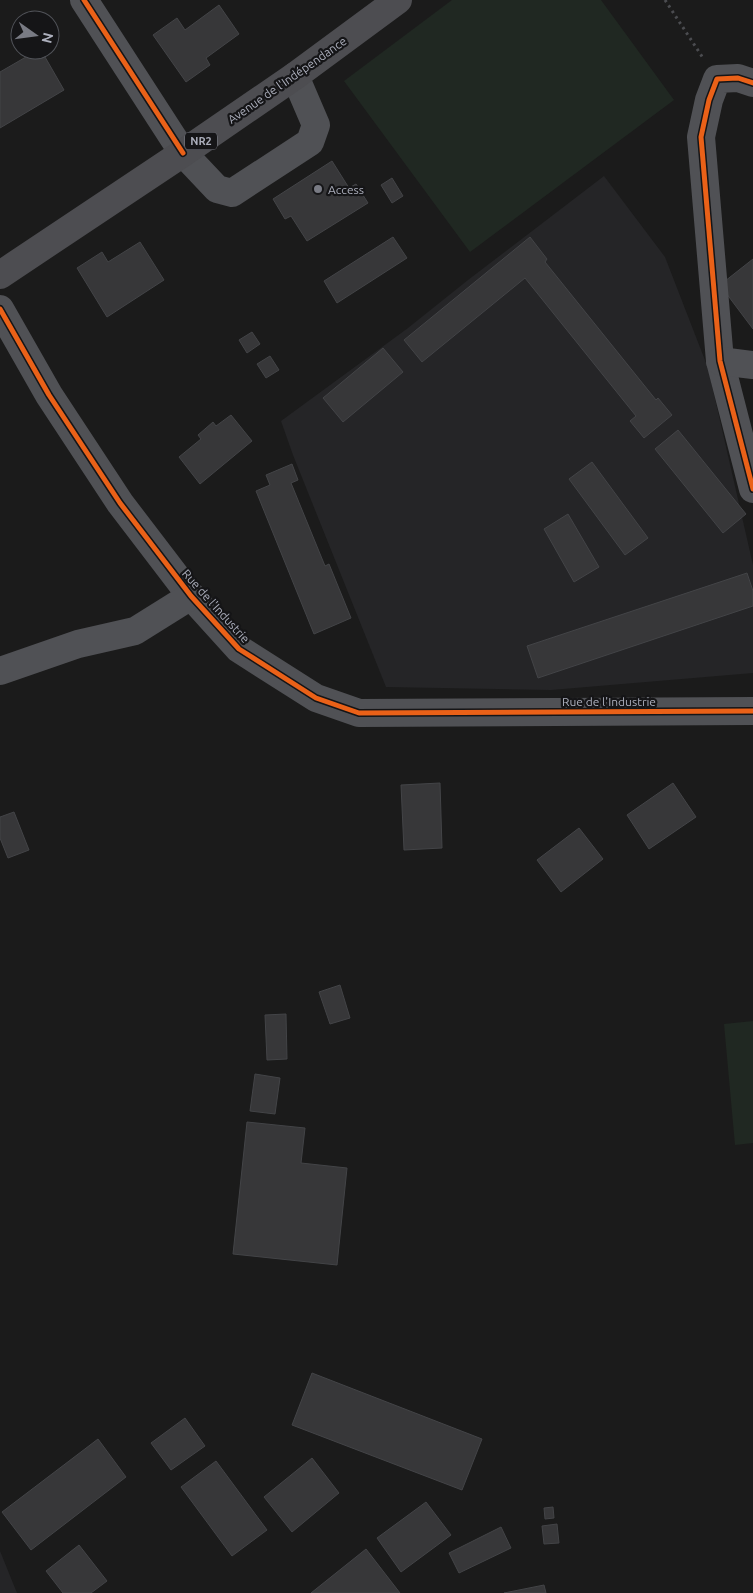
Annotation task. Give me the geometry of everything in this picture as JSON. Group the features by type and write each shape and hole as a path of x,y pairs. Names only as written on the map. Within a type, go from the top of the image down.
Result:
{"highway":[{"name":"Avenue de l'Indépendance","path":"0,275 183,154 295,76 398,0"}],"street":[{"path":"84,0 183,154 217,189 232,193 310,142 316,125 295,76"},
{"path":"753,83 738,78 718,79 709,100 701,137 720,361 753,489"},
{"name":"Rue de l'Industrie","path":"0,309 49,395 98,470 120,503 191,596 239,649 316,698 359,713 753,711"},
{"path":"720,361 753,365"},
{"path":"0,671 78,644 135,630 191,596"}],"path":[{"path":"665,0 718,79"}],"shaded area":[{"path":"452,0 601,0 674,100 470,252 344,81"},
{"path":"604,176 665,257 708,368 753,565 753,673 551,690 386,687 281,421 408,328"},
{"path":"753,1021 753,1143 735,1145 724,1024"},
{"path":"0,1551 17,1593 0,1593"}],"building":[{"path":"219,5 239,34 206,58 210,65 186,82 153,35 177,18 185,30"},
{"path":"21,60 47,60 64,90 0,128 0,72"},
{"path":"332,161 349,188 356,184 368,203 307,241 291,216 285,219 273,199"},
{"path":"392,178 403,196 392,203 381,185"},
{"path":"393,237 407,258 337,303 324,281"},
{"path":"530,237 547,259 545,262 656,400 658,398 672,415 644,438 630,421 636,416 525,278 422,362 404,340"},
{"path":"140,242 164,280 107,317 77,268 102,252 108,262"},
{"path":"753,259 753,329 720,285"},
{"path":"252,332 260,344 247,353 239,340"},
{"path":"383,348 403,372 343,422 323,398"},
{"path":"270,356 279,370 266,378 257,364"},
{"path":"231,415 252,441 200,484 179,457 201,439 198,435 213,422 216,426"},
{"path":"678,430 746,514 723,533 655,449"},
{"path":"592,462 648,538 625,555 569,479"},
{"path":"292,464 298,480 291,483 325,566 329,564 351,618 314,634 256,491 270,485 266,475"},
{"path":"568,514 599,567 574,582 544,529"},
{"path":"747,573 753,591 753,606 538,678 527,646"},
{"path":"440,783 442,848 404,850 401,785"},
{"path":"673,783 696,817 649,849 627,815"},
{"path":"14,812 29,850 8,858 0,838 0,817"},
{"path":"579,828 603,859 561,892 537,860"},
{"path":"340,985 350,1018 330,1024 319,992"},
{"path":"286,1014 287,1059 267,1060 265,1015"},
{"path":"255,1074 280,1078 275,1114 250,1111"},
{"path":"247,1122 305,1128 301,1163 347,1168 337,1265 233,1254"},
{"path":"312,1373 482,1439 462,1490 292,1425"},
{"path":"185,1418 205,1446 171,1470 151,1443"},
{"path":"98,1439 126,1477 31,1550 2,1512"},
{"path":"312,1458 339,1493 292,1532 264,1497"},
{"path":"216,1461 267,1530 232,1556 181,1487"},
{"path":"426,1502 451,1535 401,1572 377,1538"},
{"path":"553,1507 554,1518 545,1519 544,1508"},
{"path":"557,1524 559,1543 544,1544 542,1526"},
{"path":"501,1527 511,1548 459,1573 449,1553"},
{"path":"79,1545 107,1581 91,1593 63,1593 46,1571"},
{"path":"366,1549 400,1593 311,1593"},
{"path":"544,1585 546,1593 504,1593"}],"cycle path":[{"path":"84,0 183,153"},
{"path":"753,83 738,78 717,79 709,100 701,137 720,361 753,489"},
{"path":"0,309 49,395 120,503 191,596 239,649 316,698 359,713 753,711"}],"place":[{"name":"Access","path":"318,189"}]}
